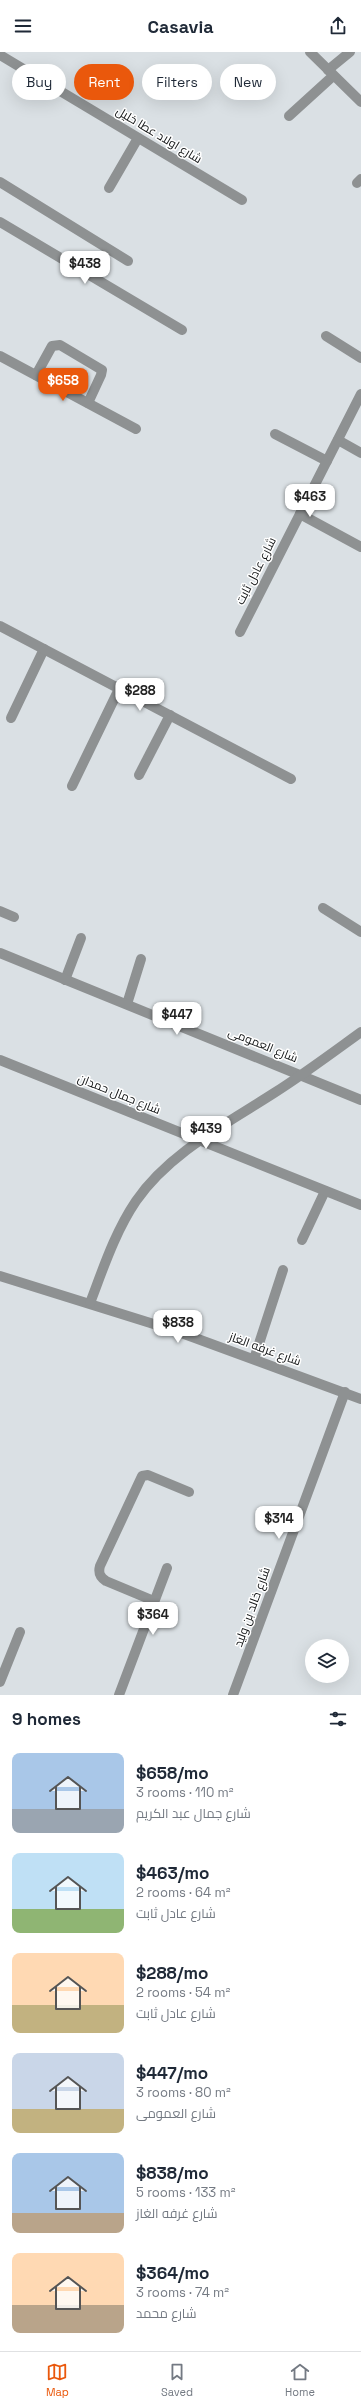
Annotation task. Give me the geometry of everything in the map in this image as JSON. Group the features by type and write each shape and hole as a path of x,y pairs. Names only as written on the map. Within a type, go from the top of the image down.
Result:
{"street":[{"path":"310,52 361,102"},
{"path":"289,116 350,52"},
{"name":"شارع اولاد عطا خليل","path":"0,55 242,200"},
{"path":"109,188 138,138"},
{"path":"0,182 128,261"},
{"path":"0,222 182,330"},
{"path":"326,336 361,358"},
{"path":"36,375 52,346 60,345 102,370 102,375 88,403"},
{"path":"0,356 136,428"},
{"name":"شارع عادل ثابت","path":"240,632 361,394"},
{"path":"275,434 327,461"},
{"path":"338,440 361,453"},
{"path":"300,514 361,547"},
{"path":"0,626 292,779"},
{"path":"11,718 44,649"},
{"path":"72,786 119,689"},
{"path":"139,775 170,715"},
{"path":"323,908 361,932"},
{"path":"0,911 14,917"},
{"path":"65,980 81,938"},
{"name":"شارع العمومى","path":"0,953 361,1100"},
{"path":"127,1004 141,959"},
{"path":"90,1303 114,1241 136,1201 162,1171 200,1140 302,1075 361,1032"},
{"name":"شارع جمال حمدان","path":"0,1060 361,1205"},
{"path":"302,1240 325,1191"},
{"path":"254,1359 283,1270"},
{"name":"شارع غرفه الغاز","path":"0,1276 90,1303 254,1359 361,1398"},
{"name":"شارع خالد بن وليد","path":"233,1695 345,1392"},
{"path":"154,1601 106,1581 101,1577 99,1572 100,1566 142,1476 148,1475 189,1492"},
{"path":"119,1695 167,1568"},
{"path":"0,1682 20,1632"}]}
